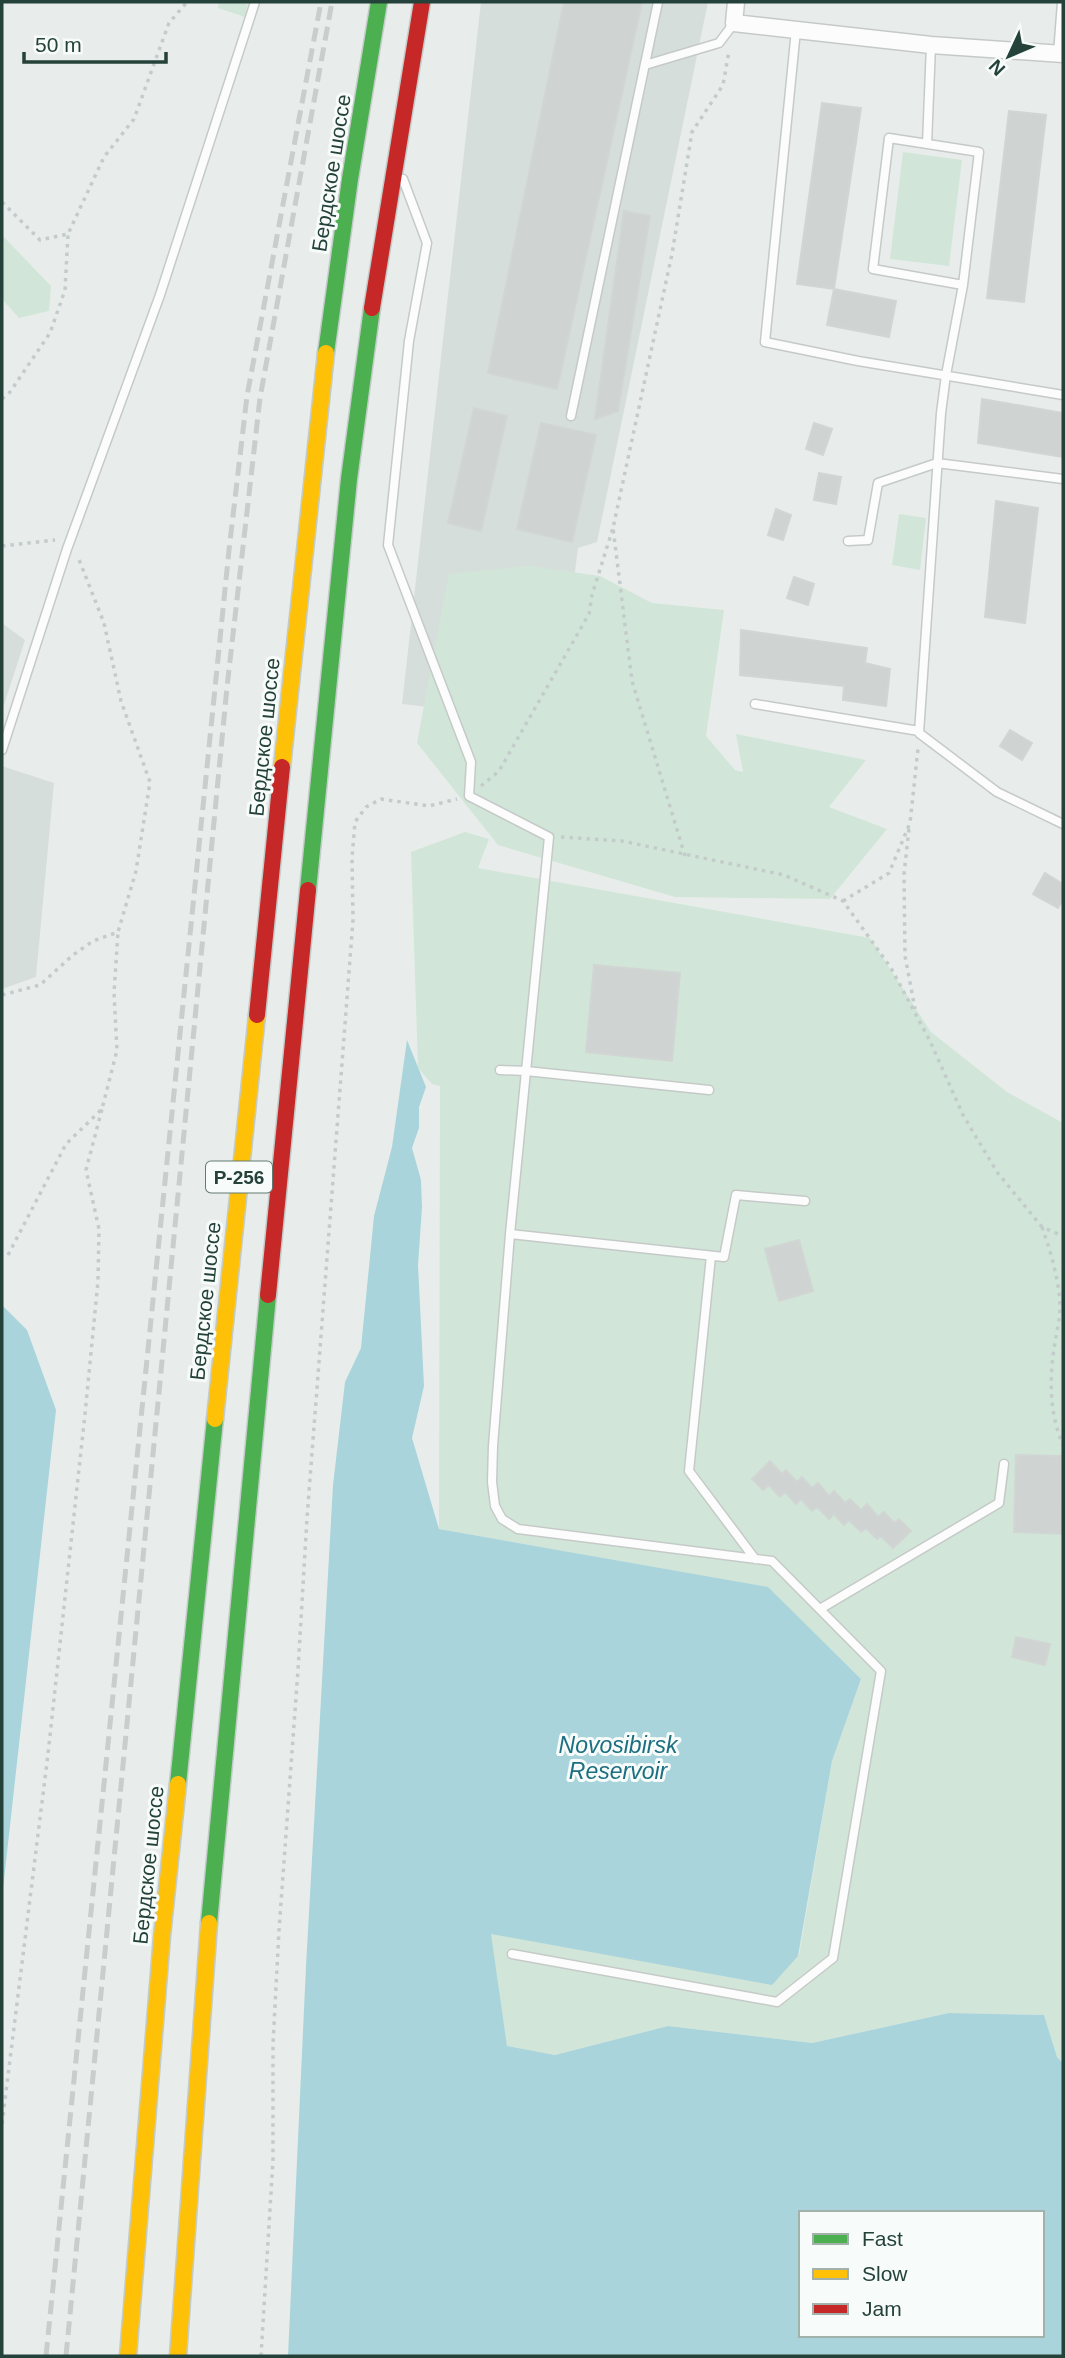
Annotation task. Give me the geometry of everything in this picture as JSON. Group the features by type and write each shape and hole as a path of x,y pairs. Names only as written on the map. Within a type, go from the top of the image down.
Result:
{"highway":[{"name":"Бердское шоссе","path":"128,2356 162,1936 324,361 379,2"},
{"name":"Р-256","path":"178,2356 208,1937 248,1491 349,478 365,349 422,2"}],"street":[{"path":"736,2 734,23 931,45 1061,54"}],"lane":[{"path":"2,750 71,538 160,295 255,2"},
{"path":"570,416 658,2"},
{"path":"1061,54 1062,2"},
{"path":"645,65 719,43 734,23"},
{"path":"796,30 765,342 858,361 1063,395"},
{"path":"927,144 931,45"},
{"path":"919,732 937,463 946,374 964,285 979,152 889,138 873,269 964,285"},
{"path":"395,160 427,243 409,341 388,545 471,762 469,796 549,837 510,1234 493,1446 492,1482 495,1506 502,1519 518,1529 772,1561 881,1671 833,1958 777,2002 512,1954"},
{"path":"848,541 869,540 878,482 937,463 1063,479"},
{"path":"755,704 919,732 997,792 1063,824"},
{"path":"500,1070 526,1070 709,1090"},
{"path":"510,1234 724,1257 736,1195 805,1201"},
{"path":"711,1256 689,1471 755,1559"},
{"path":"820,1609 999,1503 1004,1464"}],"path":[{"path":"2,399 50,333 65,290 68,234 104,157 134,119 169,23 187,2"},
{"path":"261,2356 273,2160 273,2045 279,1930 307,1518 353,920 352,858 355,822 366,807 381,799 429,806 469,796 499,771 589,614 613,528 672,254 692,132 723,86 734,23"},
{"path":"2,202 40,240 68,234"},
{"path":"613,528 632,681 685,856"},
{"path":"2,546 71,538 104,623 121,701 150,782 136,871 118,932 114,993 117,1050 86,1170 99,1230 98,1281 48,1754 2,2124"},
{"path":"916,1014 905,956 904,874 919,732"},
{"path":"843,901 889,873 910,823"},
{"path":"549,837 622,841 784,875 843,901 891,968 916,1014 962,1115 997,1172 1042,1227 1054,1263 1060,1308 1051,1394 1063,1445"},
{"path":"2,995 40,985 93,941 118,932"},
{"path":"8,1255 66,1144 102,1108"},
{"path":"1042,1227 1063,1236"}],"shaded area":[{"path":"481,2 708,2 597,542 578,548 556,722 402,704"},
{"path":"2,623 25,640 2,711"},
{"path":"2,766 54,783 36,977 2,989"}],"green space":[{"path":"219,2 248,2 245,17 218,8"},
{"path":"903,152 962,160 949,266 890,259"},
{"path":"2,235 51,286 49,311 19,318 2,299"},
{"path":"899,514 926,518 920,570 892,565"},
{"path":"529,566 600,576 652,603 724,610 706,736 735,770 743,772 736,734 866,760 829,807 887,829 830,899 675,897 498,845 417,743 449,574"},
{"path":"465,832 489,839 478,868 870,938 931,1032 1007,1092 1063,1123 1063,2063 1057,2057 1044,2015 949,2013 812,2043 668,2026 555,2055 507,2047 490,1934 799,1955 832,1761 861,1679 767,1587 439,1529 440,1086 432,1084 418,1068 411,852"}],"water":[{"name":"Novosibirsk Reservoir","path":"407,1040 426,1087 419,1107 419,1128 412,1148 421,1180 418,1265 424,1386 412,1438 439,1529 768,1587 861,1679 832,1761 798,1956 772,1985 491,1934 507,2046 555,2055 668,2026 812,2043 949,2013 1044,2015 1057,2057 1063,2063 1063,2356 288,2356 306,1966 333,1485 345,1382 361,1348 374,1216 392,1147"},
{"path":"2,1305 27,1330 56,1410 2,1898"}],"building":[{"path":"564,2 642,2 557,389 488,373"},
{"path":"822,103 861,108 834,289 797,284"},
{"path":"1009,111 1046,115 1024,302 987,298"},
{"path":"624,211 650,216 618,411 595,419"},
{"path":"834,289 896,301 889,337 827,325"},
{"path":"982,399 1063,413 1063,457 978,443"},
{"path":"474,408 507,416 481,531 448,523"},
{"path":"541,423 596,435 572,542 517,529"},
{"path":"814,423 832,429 823,455 806,449"},
{"path":"819,473 841,477 836,504 814,500"},
{"path":"996,501 1038,508 1025,623 985,617"},
{"path":"776,509 791,515 783,540 768,535"},
{"path":"794,577 814,584 808,605 787,598"},
{"path":"741,630 867,648 865,663 890,669 886,706 843,700 844,686 740,675"},
{"path":"1010,730 1032,743 1022,760 1000,746"},
{"path":"1045,873 1063,884 1063,899 1058,908 1033,894"},
{"path":"594,965 680,973 672,1061 586,1052"},
{"path":"799,1240 813,1291 779,1301 765,1249"},
{"path":"1016,1455 1062,1456 1063,1534 1014,1532"},
{"path":"770,1461 782,1474 786,1470 797,1482 802,1477 812,1488 818,1483 829,1496 834,1491 845,1503 850,1499 861,1510 867,1504 878,1517 884,1512 894,1523 899,1519 911,1531 893,1548 881,1536 877,1539 866,1528 861,1532 849,1520 844,1525 834,1514 829,1519 817,1507 812,1511 801,1499 796,1504 785,1492 780,1497 769,1485 763,1490 752,1479"},
{"path":"1016,1637 1050,1644 1045,1665 1012,1657"}],"railway":[{"path":"46,2356 229,550 247,396 321,2"},
{"path":"66,2356 227,687 260,398 332,2"}],"traffic: fast":[{"path":"326,353 350,179 379,2"},
{"path":"308,890 349,479 372,308"},
{"path":"209,1923 268,1295"},
{"path":"178,1784 215,1419"}],"traffic: slow":[{"path":"282,767 326,353"},
{"path":"215,1419 257,1015"},
{"path":"128,2356 162,1936 178,1784"},
{"path":"178,2356 209,1923"}],"traffic: jam":[{"path":"372,308 422,2"},
{"path":"257,1015 282,767"},
{"path":"268,1295 308,890"}]}
